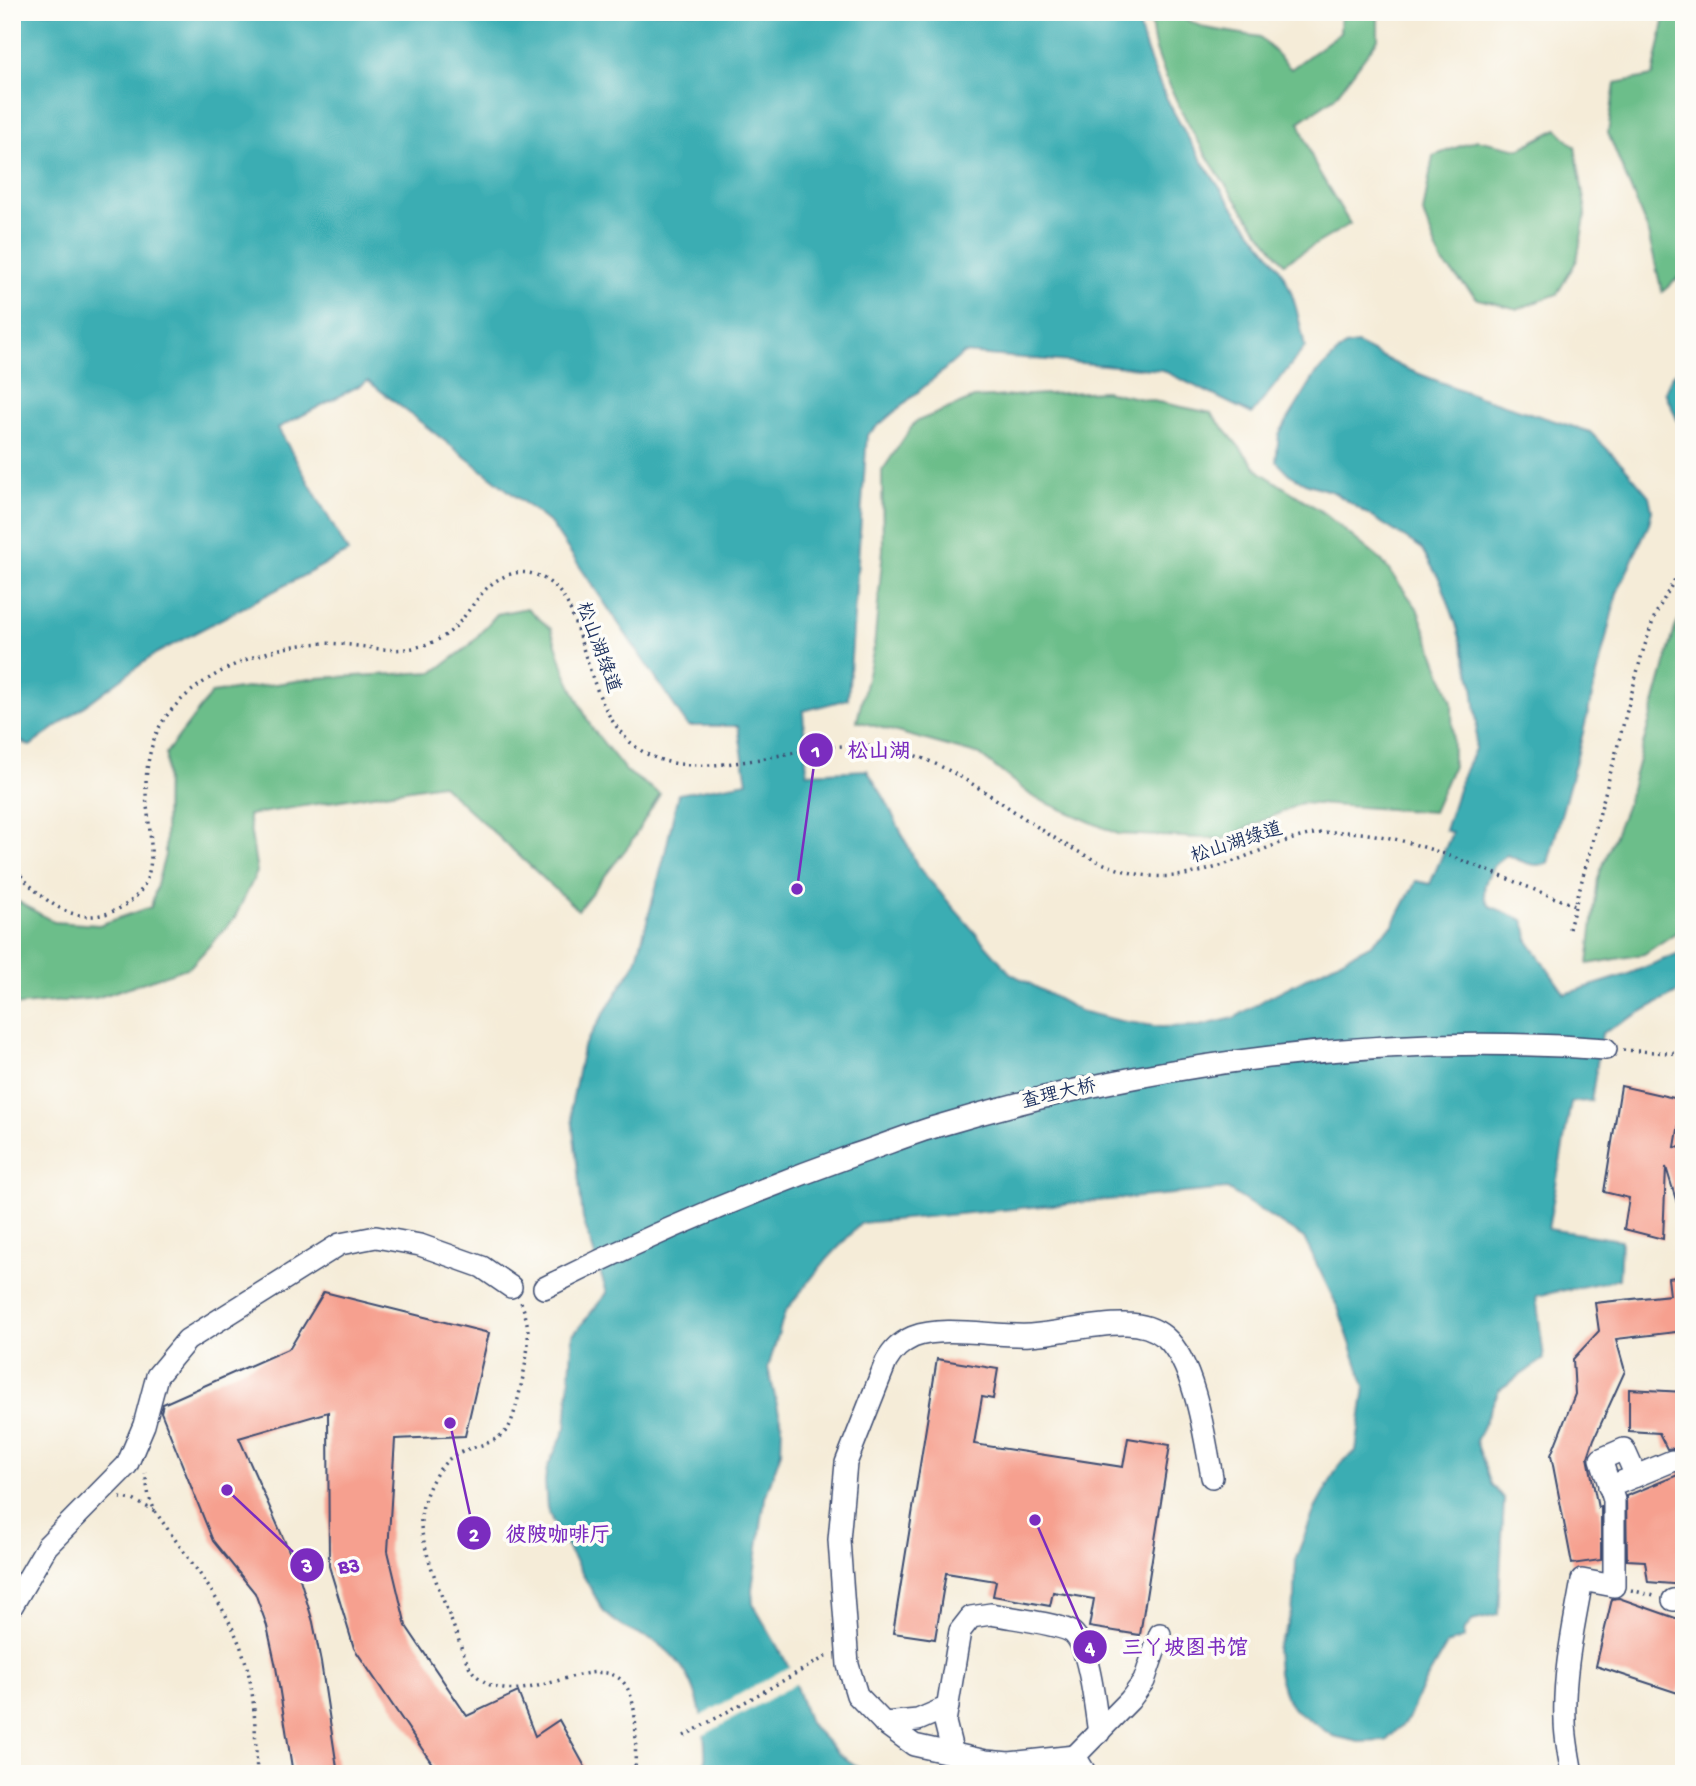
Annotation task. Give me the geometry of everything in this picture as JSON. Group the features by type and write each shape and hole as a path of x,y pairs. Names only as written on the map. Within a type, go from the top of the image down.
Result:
{"street":[{"name":"查理大桥","path":"544,1288 628,1245 720,1206 937,1126 1036,1099 1154,1075 1274,1057 1390,1046 1534,1043 1606,1049"},
{"path":"12,1606 47,1546 127,1465 144,1425 157,1376 187,1340 340,1244 376,1237 420,1244 482,1267 511,1287"},
{"path":"1160,1634 1144,1681 1099,1733 1081,1765 986,1761 914,1745 884,1723 857,1695 848,1665 839,1540 846,1463 871,1395 895,1347 914,1337 947,1332 1030,1335 1124,1324 1147,1326 1166,1338 1185,1367 1199,1409 1212,1477"},
{"path":"1572,1774 1565,1722 1566,1679 1582,1580 1614,1586 1614,1500 1601,1459 1624,1449 1636,1476"},
{"path":"1609,1487 1672,1461"},
{"path":"953,1754 945,1722 960,1631 971,1617 991,1614 1065,1629 1077,1637 1086,1658 1099,1733"},
{"path":"884,1723 918,1720 948,1707"}],"path":[{"path":"1569,929 1642,654 1655,615 1684,563"},
{"name":"松山湖绿道","path":"12,865 42,898 65,912 81,916 102,915 122,907 136,896 149,876 153,849 146,790 152,747 163,720 186,695 207,680 265,652 304,645 337,643 402,651 434,642 450,633 461,622 489,585 507,575 521,572 540,576 560,591 569,607 595,691 611,720 629,741 643,752 682,765 726,765 806,748 877,746 933,762 1096,860 1122,870 1150,876 1180,876 1212,870 1284,843 1330,832 1390,839 1465,863 1576,905"},
{"path":"1606,1049 1684,1054"},
{"path":"511,1287 527,1315 528,1344 509,1427 491,1443 458,1453 432,1477 426,1493 421,1530 439,1587 473,1672 497,1689 541,1687 582,1673 597,1671 620,1680 632,1700 635,1774"},
{"path":"145,1467 149,1497 155,1511 214,1596 236,1637 247,1667 253,1704 257,1774"},
{"path":"93,1499 105,1497 133,1500 155,1511"},
{"path":"1614,1586 1678,1600"},
{"path":"684,1735 822,1659"}],"green space":[{"path":"1150,12 1170,12 1205,28 1260,37 1291,69 1340,33 1341,12 1378,12 1378,39 1335,97 1299,122 1315,165 1350,224 1284,263 1228,188 1180,108 1156,50"},
{"path":"1666,12 1684,12 1684,273 1662,292 1647,229 1608,133 1615,83 1653,76"},
{"path":"1557,129 1575,147 1586,212 1577,260 1557,294 1518,309 1478,299 1441,261 1423,213 1433,156 1477,140 1519,149"},
{"path":"1104,391 1211,413 1260,472 1321,511 1382,561 1417,608 1452,702 1453,766 1433,812 1301,803 1223,839 1118,834 1033,797 980,755 857,721 874,648 883,549 882,471 915,422 974,398"},
{"path":"527,608 551,629 566,675 591,727 626,771 660,794 630,844 578,910 441,784 248,815 257,872 234,919 190,967 96,998 12,1006 12,898 54,922 99,925 151,907 165,855 166,753 212,693 317,678 434,672 469,646 497,614"},
{"path":"1684,610 1684,927 1644,954 1588,964 1598,878 1626,807 1675,628"}],"water":[{"path":"12,12 1137,12 1151,63 1176,116 1221,190 1286,280 1305,347 1252,414 1162,370 964,353 867,435 848,699 803,711 807,773 867,770 885,799 918,867 1010,973 1080,1011 1161,1027 1200,1026 1234,1018 1370,945 1393,925 1416,881 1430,884 1452,833 1445,830 1462,777 1475,749 1477,723 1473,685 1441,582 1421,548 1333,492 1305,483 1289,474 1276,461 1279,434 1316,374 1345,346 1357,344 1404,368 1479,397 1590,432 1649,496 1652,510 1649,524 1617,593 1548,863 1532,864 1507,855 1491,871 1484,893 1490,906 1523,920 1528,941 1565,994 1626,975 1684,951 1684,989 1602,1033 1591,1101 1571,1102 1548,1229 1621,1240 1619,1279 1536,1296 1544,1359 1499,1390 1476,1441 1491,1484 1504,1499 1498,1615 1472,1621 1463,1632 1465,1638 1447,1644 1421,1689 1408,1719 1386,1741 1359,1742 1333,1736 1294,1709 1285,1696 1278,1673 1276,1648 1288,1624 1295,1598 1296,1558 1315,1509 1339,1465 1356,1451 1365,1387 1339,1310 1304,1238 1227,1189 861,1223 822,1265 785,1312 768,1368 782,1425 781,1452 765,1498 752,1589 753,1604 789,1667 809,1723 839,1754 868,1774 705,1774 702,1718 691,1684 671,1654 653,1640 623,1627 604,1612 553,1522 547,1508 545,1481 547,1468 566,1428 573,1335 607,1293 583,1219 571,1107 583,1047 636,962 678,794 747,782 738,726 688,726 551,524 368,381 278,428 348,552 155,654 30,746 12,737"},
{"path":"1684,365 1684,435 1665,392 1672,375"}],"pier":[{"path":"792,1665 799,1682 702,1736 699,1717"}],"building":[{"path":"1621,1086 1683,1100 1675,1147 1684,1148 1684,1212 1680,1213 1666,1167 1663,1239 1624,1229 1629,1198 1604,1192"},
{"path":"1684,1276 1684,1331 1616,1339 1625,1371 1588,1457 1598,1508 1601,1506 1601,1560 1572,1564 1551,1455 1575,1394 1573,1359 1599,1331 1595,1303 1670,1295 1668,1278"},
{"path":"324,1292 489,1333 465,1436 395,1439 388,1551 406,1626 467,1716 518,1692 535,1736 559,1720 589,1774 439,1774 354,1648 329,1566 328,1412 239,1438 297,1569 313,1622 321,1662 338,1774 293,1774 276,1667 267,1626 255,1593 213,1541 161,1412 163,1404 290,1348"},
{"path":"937,1359 998,1369 993,1399 982,1397 974,1444 1123,1467 1128,1438 1170,1445 1140,1635 1089,1627 1094,1599 1053,1592 1050,1606 993,1596 996,1581 946,1573 935,1639 893,1633"},
{"path":"1629,1389 1684,1392 1684,1455 1674,1448 1667,1449 1659,1433 1629,1431"},
{"path":"1684,1466 1684,1585 1648,1582 1645,1561 1627,1560 1626,1496 1678,1475"},
{"path":"1619,1598 1684,1621 1684,1679 1678,1693 1596,1666 1612,1599"}],"place":[{"name":"松山湖","path":"797,889"},
{"name":"彼陂咖啡厅","path":"450,1423"},
{"name":"B3","path":"227,1490"},
{"name":"三丫坡图书馆","path":"1035,1520"}]}
